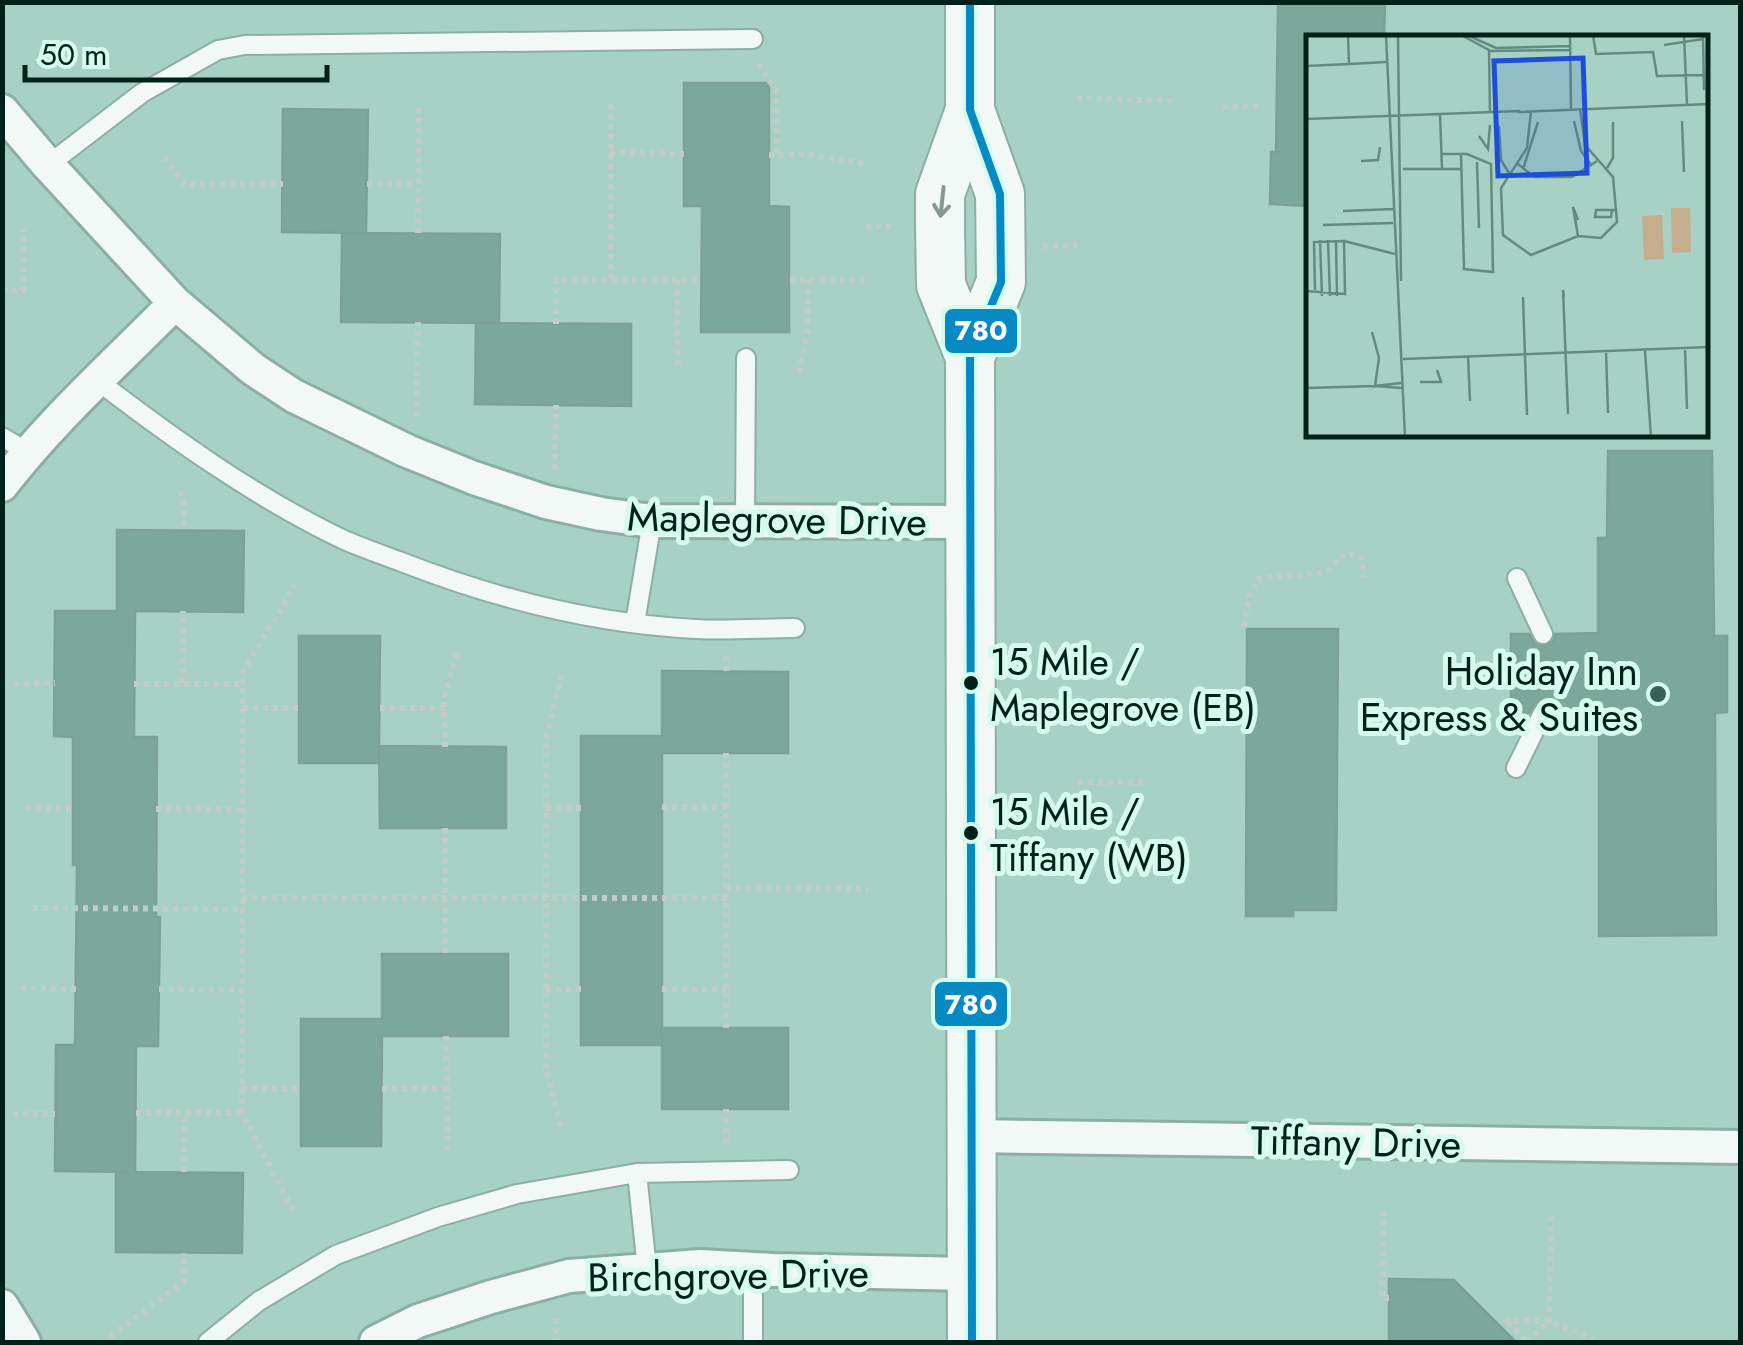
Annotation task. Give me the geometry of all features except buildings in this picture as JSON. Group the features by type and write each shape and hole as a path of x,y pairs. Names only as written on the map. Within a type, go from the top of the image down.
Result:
{"main road":[{"path":"970,2 970,110 1000,194 1001,264 1001,282 970,357 972,1342"}],"street":[{"name":"Maplegrove Drive","path":"2,111 174,304 253,369 294,396 392,444 546,502 652,521 972,522"},
{"path":"2,485 15,445 64,413 174,304"},
{"name":"Tiffany Drive","path":"972,1136 1740,1148"},
{"name":"Birchgrove Drive","path":"376,1342 491,1296 568,1276 700,1266 972,1274"},
{"path":"2,1306 24,1342"}],"lane":[{"path":"48,165 142,93 218,50 245,45 754,39"},
{"path":"745,523 746,358"},
{"path":"98,381 237,480 343,540 447,580 544,608 635,624 697,630 795,628"},
{"path":"635,624 652,521"},
{"path":"1517,578 1543,634"},
{"path":"1516,768 1543,713"},
{"path":"208,1342 258,1301 336,1255 438,1217 517,1194 637,1173 789,1170"},
{"path":"637,1173 647,1269"},
{"path":"752,1342 753,1269"}],"path":[{"path":"754,59 776,90 773,155 813,155 866,164"},
{"path":"1077,98 1175,101"},
{"path":"418,233 419,104"},
{"path":"611,104 612,280"},
{"path":"1223,106 1260,106"},
{"path":"610,152 684,154"},
{"path":"164,157 185,184 283,184"},
{"path":"367,184 418,184"},
{"path":"866,227 900,227"},
{"path":"2,290 23,291 23,230"},
{"path":"1042,246 1077,245"},
{"path":"556,324 556,280 702,280"},
{"path":"677,280 678,370"},
{"path":"790,280 866,280"},
{"path":"799,373 807,336 808,280"},
{"path":"417,429 418,322"},
{"path":"555,474 556,405"},
{"path":"181,491 184,530"},
{"path":"1244,627 1249,596 1258,579 1327,572 1336,559 1351,554 1363,561 1363,578"},
{"path":"294,1211 242,1113 242,810 243,672 295,585"},
{"path":"182,684 183,611"},
{"path":"444,746 447,683 458,650"},
{"path":"561,1126 546,1070 546,738 562,673"},
{"path":"14,684 55,684"},
{"path":"134,684 243,684"},
{"path":"243,708 299,708"},
{"path":"380,708 444,708"},
{"path":"726,753 726,1028"},
{"path":"1078,782 1146,782"},
{"path":"662,808 726,807"},
{"path":"26,808 73,809"},
{"path":"546,808 581,808"},
{"path":"156,809 242,810"},
{"path":"445,828 446,954"},
{"path":"726,888 868,888"},
{"path":"242,898 726,898"},
{"path":"33,908 242,909"},
{"path":"21,988 76,988"},
{"path":"159,989 242,990"},
{"path":"546,989 582,989"},
{"path":"662,989 726,989"},
{"path":"446,1036 446,1153"},
{"path":"242,1089 301,1089"},
{"path":"382,1089 446,1089"},
{"path":"726,1109 726,1151"},
{"path":"184,1172 185,1113"},
{"path":"136,1114 242,1113"},
{"path":"13,1114 55,1114"},
{"path":"1383,1212 1382,1298 1389,1298"},
{"path":"1550,1214 1549,1321 1527,1342 1506,1322 1549,1321 1594,1338"},
{"path":"110,1337 184,1281 184,1253"},
{"path":"556,1319 556,1342"}],"transit line":[{"name":"780","path":"970,2 970,110 1000,194 1001,282 970,357 972,1342"}],"place":[{"name":"15 Mile / Maplegrove (EB)","path":"971,683"},
{"name":"Holiday Inn Express & Suites","path":"1658,694"},
{"name":"15 Mile / Tiffany (WB)","path":"971,833"}]}
